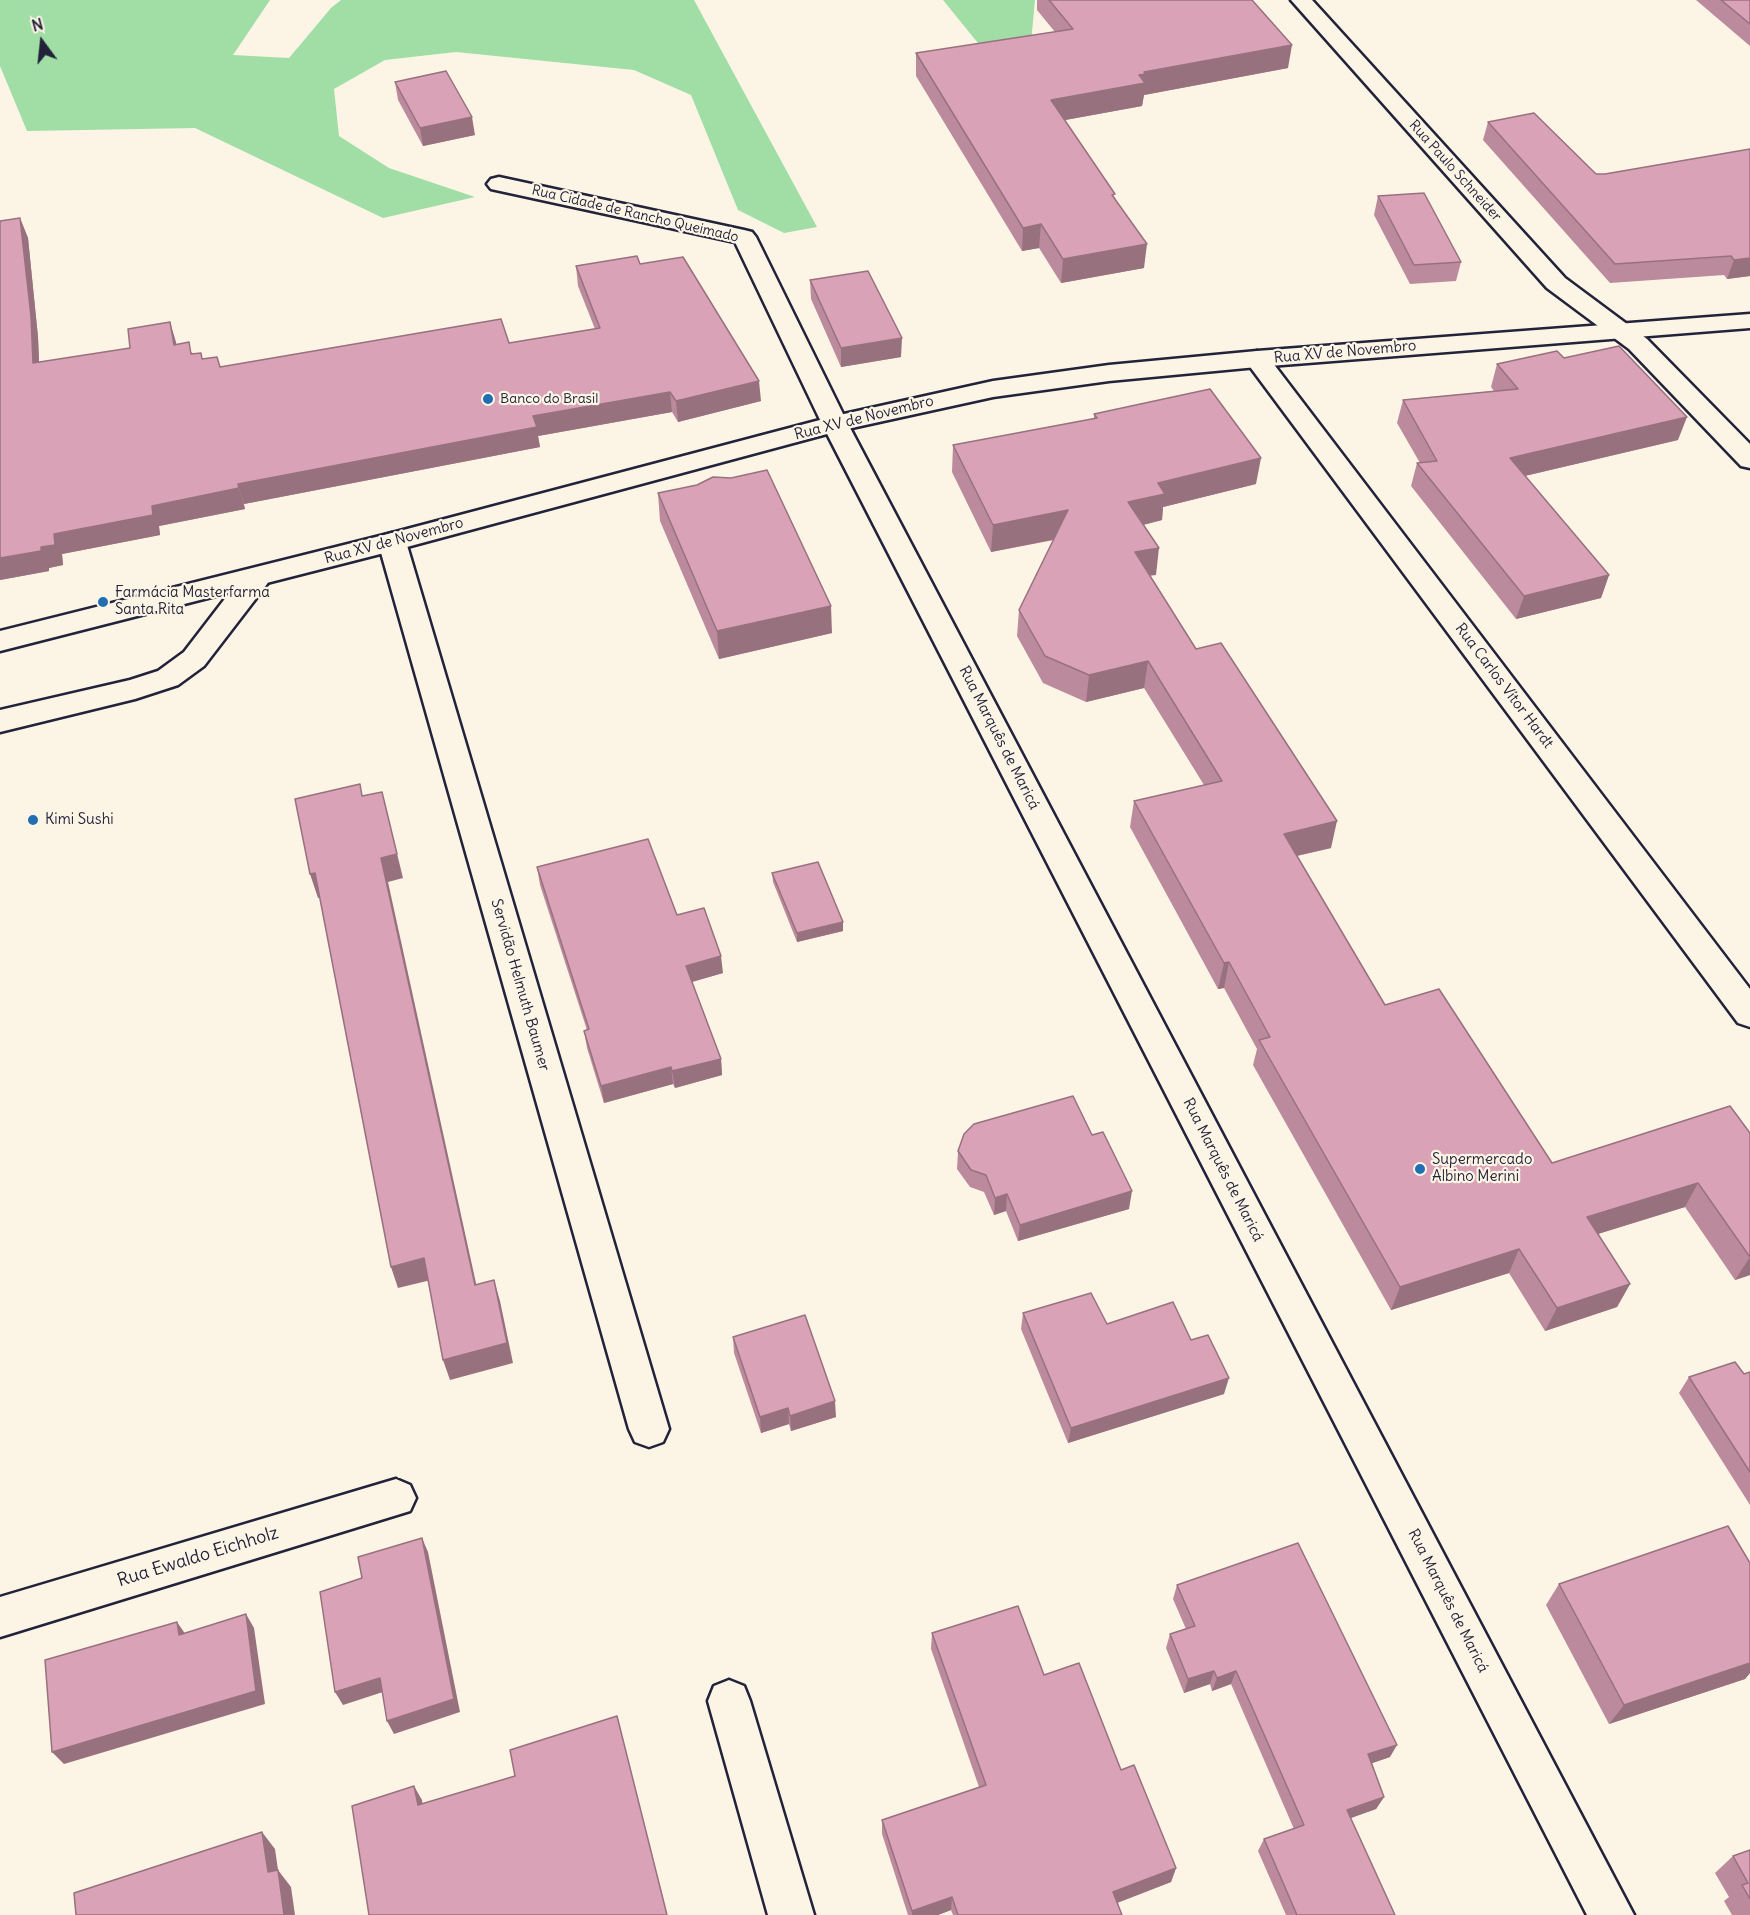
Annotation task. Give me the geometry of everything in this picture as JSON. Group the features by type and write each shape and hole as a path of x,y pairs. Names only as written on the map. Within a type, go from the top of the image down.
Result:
{"street":[{"name":"Rua Paulo Schneider","path":"1301,0 1556,284 1638,344 1750,460"},
{"name":"Rua Cidade de Rancho Queimado","path":"499,184 744,237 835,424"},
{"name":"Rua XV de Novembro","path":"0,641 392,542 835,424 942,399 1109,373 1257,358 1750,321"},
{"name":"Rua Carlos Vítor Hardt","path":"1257,358 1750,1014"},
{"name":"Rua Marquês de Maricá","path":"835,424 1611,1915"},
{"name":"Servidão Helmuth Baumer","path":"392,542 649,1429"},
{"path":"0,721 135,689 168,678 194,659 257,577"},
{"name":"Rua Ewaldo Eichholz","path":"0,1617 396,1498"},
{"path":"729,1701 791,1915"}],"green space":[{"path":"0,0 270,0 233,55 289,58 331,8 341,0 694,0 817,227 784,233 738,210 691,95 634,70 456,52 385,60 334,89 339,136 389,168 475,197 383,218 195,128 27,131 0,66"},
{"path":"943,0 1035,0 1029,64 999,69"}],"building":[{"path":"1049,0 1252,0 1292,45 1144,72 1146,74 1139,75 1145,83 1051,100 1115,194 1112,195 1147,244 1063,259 1041,224 1023,228 916,53 1073,29"},
{"path":"1721,0 1750,0 1750,24"},
{"path":"446,71 472,117 420,128 395,82"},
{"path":"1534,113 1596,174 1750,149 1750,258 1734,260 1731,256 1615,264 1488,122"},
{"path":"1424,193 1461,262 1414,265 1378,196"},
{"path":"20,218 31,316 33,363 130,348 128,329 170,322 174,345 189,342 191,354 201,353 202,359 217,357 220,367 501,319 509,343 600,328 576,266 637,256 640,264 683,257 759,381 676,401 670,392 533,416 537,427 238,484 239,488 152,506 153,515 54,534 55,545 41,547 41,551 0,558 0,221"},
{"path":"868,271 902,338 841,348 810,280"},
{"path":"1619,346 1687,417 1510,458 1609,575 1524,596 1417,463 1437,461 1403,400 1518,389 1497,364 1557,351 1564,358"},
{"path":"1210,389 1261,458 1158,483 1165,494 1128,502 1159,548 1135,552 1196,649 1221,643 1337,821 1284,834 1385,1005 1439,989 1552,1163 1730,1106 1750,1133 1750,1257 1698,1183 1587,1217 1630,1284 1557,1308 1519,1249 1400,1287 1259,1040 1270,1037 1229,962 1224,963 1134,801 1222,781 1148,661 1089,675 1045,656 1019,610 1068,510 993,525 953,445 1097,418 1094,414"},
{"path":"767,470 831,606 717,631 658,493 697,485 713,477 731,478"},
{"path":"360,784 362,796 382,792 397,854 381,858 475,1285 494,1280 507,1343 443,1360 424,1258 391,1267 315,873 310,874 295,799"},
{"path":"648,839 677,915 704,908 721,956 686,966 721,1059 672,1071 671,1067 601,1086 584,1031 589,1029 537,867"},
{"path":"818,862 843,922 797,933 772,873"},
{"path":"1073,1096 1092,1135 1103,1132 1132,1191 1020,1225 1007,1194 995,1198 986,1175 971,1170 958,1151 964,1134 974,1124"},
{"path":"1091,1293 1107,1324 1173,1302 1191,1340 1208,1335 1229,1378 1071,1428 1023,1313"},
{"path":"805,1315 835,1401 790,1416 788,1408 760,1417 733,1337"},
{"path":"1735,1362 1744,1374 1750,1372 1750,1472 1689,1377"},
{"path":"1728,1526 1750,1563 1750,1663 1624,1705 1559,1584"},
{"path":"422,1538 454,1699 387,1721 380,1678 335,1692 320,1592 362,1578 358,1557"},
{"path":"1298,1543 1397,1745 1368,1754 1384,1797 1347,1810 1395,1915 1297,1915 1264,1839 1304,1825 1236,1671 1217,1678 1214,1671 1188,1679 1170,1634 1195,1626 1177,1585"},
{"path":"1018,1606 1044,1675 1079,1663 1121,1770 1134,1765 1176,1868 1113,1892 1122,1915 958,1915 952,1897 912,1911 882,1820 986,1785 932,1633"},
{"path":"246,1614 256,1691 52,1752 45,1660 177,1622 179,1635"},
{"path":"617,1716 667,1915 369,1915 352,1806 414,1786 418,1805 515,1776 510,1750"},
{"path":"262,1832 268,1872 278,1870 284,1915 76,1915 74,1893"},
{"path":"1750,1850 1750,1899 1742,1885 1748,1883 1733,1856"}],"place":[{"name":"Banco do Brasil","path":"488,399"},
{"name":"Farmácia Masterfarma Santa Rita","path":"103,602"},
{"name":"Kimi Sushi","path":"33,820"},
{"name":"Supermercado Albino Merini","path":"1420,1169"}]}
